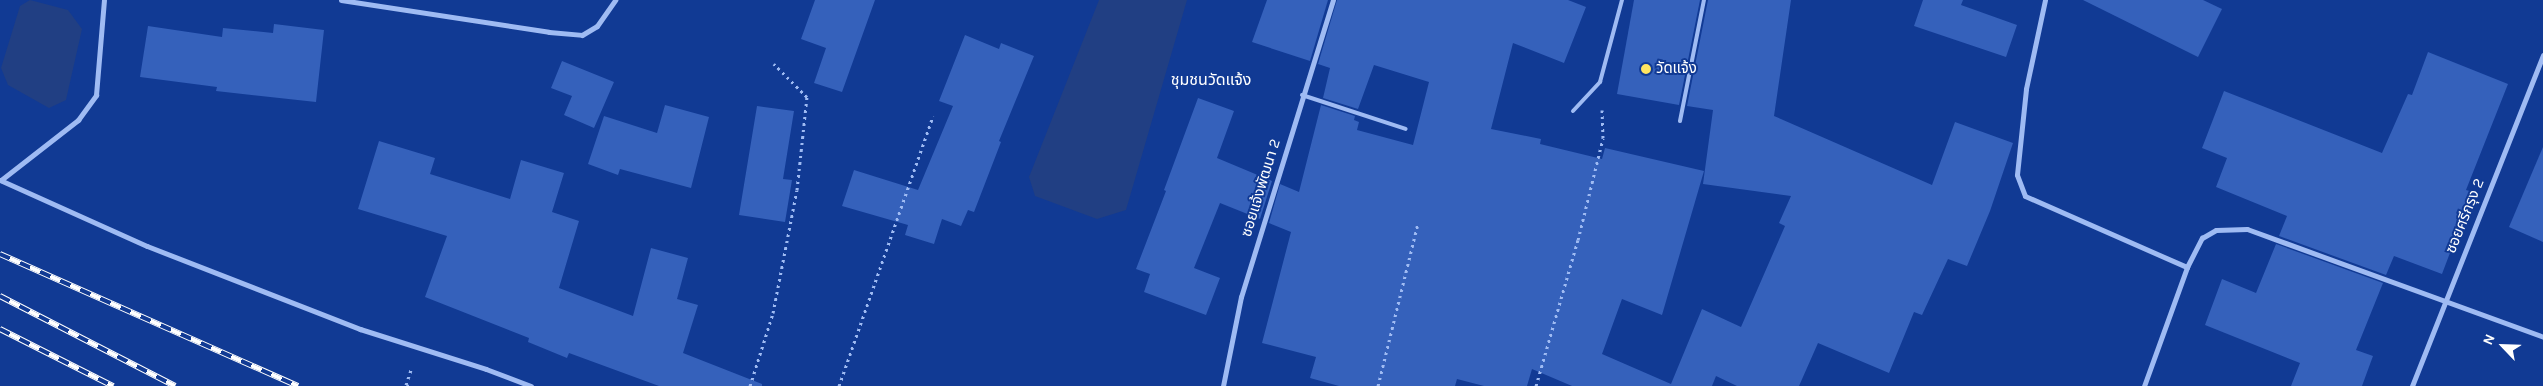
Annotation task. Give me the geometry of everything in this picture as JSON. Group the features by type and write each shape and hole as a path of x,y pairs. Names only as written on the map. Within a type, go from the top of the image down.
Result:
{"street":[{"path":"104,0 96,95 78,120 0,180 147,246 360,329 486,369 531,386"},
{"path":"341,0 549,32 582,35 597,26 615,0"},
{"name":"ซอยแจ้งพัฒนา 2","path":"1223,386 1241,297 1302,95 1333,0"},
{"path":"2045,0 2026,89 2017,175 2025,196 2186,268"},
{"name":"ซอยศรีกรุง 2","path":"2412,386 2543,55"},
{"path":"2144,386 2186,268 2202,238 2216,230 2247,229 2543,337"}],"lane":[{"path":"1573,111 1600,82 1622,0"},
{"path":"1680,121 1704,0"},
{"path":"1302,95 1406,129"}],"path":[{"path":"750,386 775,303 797,190 808,97 774,64"},
{"path":"839,386 934,116"},
{"path":"1536,386 1578,240 1603,138"},
{"path":"1378,386 1418,223"}],"water":[{"path":"30,0 68,10 82,29 66,100 49,108 8,85 1,68 20,6"},
{"path":"1099,0 1187,0 1126,210 1097,219 1035,196 1029,177"}],"building":[{"path":"815,0 875,0 842,92 814,83 826,48 801,39"},
{"path":"1267,0 1328,0 1310,61 1252,42"},
{"path":"1337,0 1568,0 1586,7 1564,63 1513,43 1491,129 1541,139 1540,144 1602,159 1605,148 1704,171 1662,315 1622,299 1602,354 1671,384 1702,309 1741,327 1785,226 1779,223 1791,196 1703,184 1713,110 1687,106 1708,0 1791,0 1774,116 1932,185 1955,122 2013,143 1990,211 1967,266 1948,259 1922,315 1914,312 1889,373 1818,343 1799,386 1737,386 1716,376 1712,386 1572,386 1532,369 1527,386 1484,386 1457,379 1455,386 1339,386 1310,378 1316,357 1262,343 1291,232 1269,223 1280,184 1299,192 1321,105 1355,116 1354,120 1359,122 1357,130 1413,145 1429,82 1374,65 1358,109 1323,98 1330,68 1318,64"},
{"path":"1634,0 1700,0 1679,105 1617,94"},
{"path":"1923,0 1963,0 1961,5 2017,25 2006,57 1914,26"},
{"path":"2083,0 2203,0 2222,9 2198,57"},
{"path":"274,24 324,30 316,102 216,91 217,87 140,77 148,26 222,37 223,28 273,33"},
{"path":"965,35 999,49 1001,43 1034,56 999,141 1001,142 974,212 968,210 961,226 942,219 934,244 905,235 908,225 842,206 854,170 918,190 953,106 939,101"},
{"path":"2428,52 2508,84 2466,190 2473,192 2442,274 2394,256 2386,275 2279,236 2287,216 2216,187 2227,158 2202,148 2224,91 2382,153 2408,94 2412,95"},
{"path":"562,61 614,82 594,128 564,115 572,96 551,88"},
{"path":"1198,98 1234,111 1217,158 1272,181 1260,219 1220,203 1194,268 1220,278 1206,315 1144,292 1150,274 1136,269 1166,191 1164,190"},
{"path":"665,105 709,117 691,188 620,169 618,175 588,164 604,116 657,133"},
{"path":"757,106 794,111 783,179 792,180 785,222 739,215"},
{"path":"379,141 435,158 430,174 510,199 521,160 564,173 552,212 579,221 559,288 633,316 651,248 688,258 677,299 698,305 683,353 762,384 762,386 659,386 569,353 567,358 528,342 529,338 425,297 447,236 358,209"},
{"path":"2543,147 2543,242 2509,227"},
{"path":"2276,244 2383,283 2356,350 2373,356 2362,386 2291,386 2300,363 2205,325 2222,279 2256,293"}],"railway":[{"path":"0,254 298,386"},
{"path":"0,296 175,386"},
{"path":"0,329 113,386"}],"place":[{"name":"วัดแจ้ง","path":"1646,69"}],"district":[{"name":"ชุมชนวัดแจ้ง","path":"1211,80"}]}
